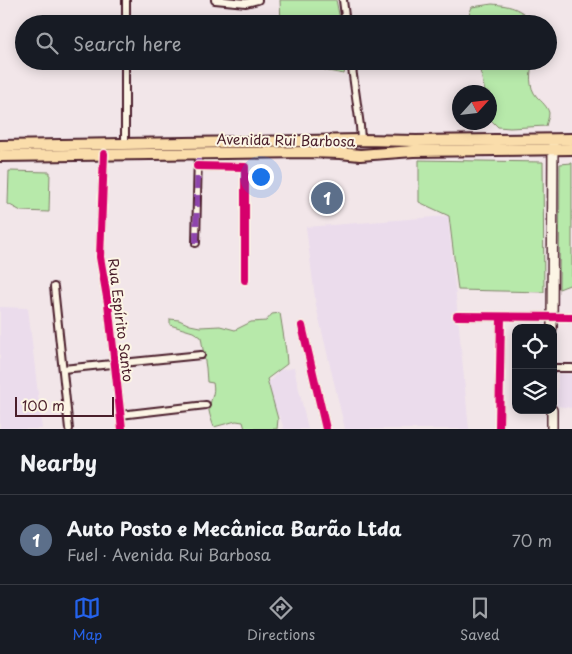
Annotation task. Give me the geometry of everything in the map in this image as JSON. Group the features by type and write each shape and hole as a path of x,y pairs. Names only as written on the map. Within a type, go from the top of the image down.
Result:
{"main road":[{"name":"Avenida Rui Barbosa","path":"0,156 318,152 362,155 414,150 553,144 572,139"},
{"name":"Avenida Rui Barbosa","path":"0,146 363,140 553,144 572,149"},
{"path":"362,155 369,152 370,146 363,140"},
{"path":"552,324 553,144"},
{"path":"552,414 552,429"}],"street":[{"path":"126,0 126,15"},
{"path":"215,0 246,3 258,0"},
{"path":"343,0 345,15"},
{"path":"125,70 125,144"},
{"path":"352,70 363,140"},
{"path":"196,242 198,153"},
{"name":"Rua Espírito Santo","path":"104,154 100,257 108,303 122,429"},
{"path":"198,166 245,167 245,280"},
{"path":"54,287 69,429"},
{"path":"457,316 572,317"},
{"path":"499,429 501,316"},
{"path":"302,326 326,429"},
{"path":"63,369 200,355"},
{"path":"557,368 572,368"},
{"path":"120,415 206,405"}],"shaded area":[{"path":"448,216 469,429 345,429 316,306 306,227"},
{"path":"0,307 28,308 42,429 0,429"},
{"path":"294,368 308,429 284,429 280,417 270,405 266,385 280,370"},
{"path":"558,374 572,374 572,408 557,406"}],"green space":[{"path":"280,0 336,0 339,15 281,15"},
{"path":"492,4 506,6 516,9 525,15 469,15 472,7"},
{"path":"325,70 345,70 344,74"},
{"path":"480,70 532,70 532,89 549,113 546,126 498,127 497,85 483,85"},
{"path":"349,144 350,149 185,148 185,146"},
{"path":"419,160 543,162 544,292 458,290 449,216 419,202"},
{"path":"572,163 572,284 559,289 560,164"},
{"path":"9,171 50,172 49,212 21,211 8,204"},
{"path":"280,313 287,364 267,379 278,419 277,429 245,429 243,422 236,421 214,427 209,411 214,387 213,383 207,382 201,337 193,332 170,325 170,319 200,327 220,326 235,330 251,322 266,321 272,314"}],"marked path":[{"path":"196,243 198,153"}],"cycle path":[{"path":"104,154 100,257 108,303 122,429"},
{"path":"197,166 245,167 245,280"},
{"path":"457,316 572,317"},
{"path":"499,429 501,317"},
{"path":"302,326 326,429"}],"place":[{"name":"Auto Posto e Mecânica Barão Ltda","path":"327,198"}]}
